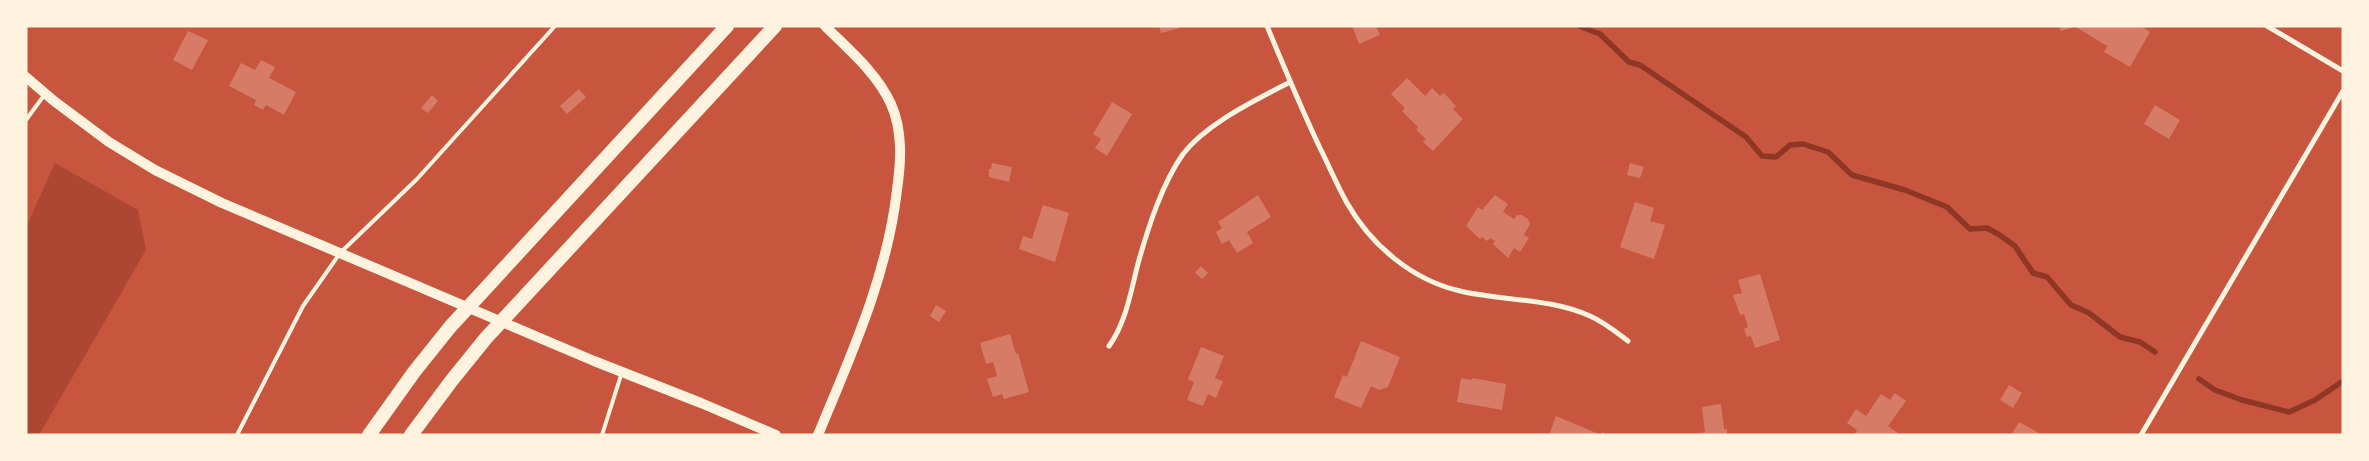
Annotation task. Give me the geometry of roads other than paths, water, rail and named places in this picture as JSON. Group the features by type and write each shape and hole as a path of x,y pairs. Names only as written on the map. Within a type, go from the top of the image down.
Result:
{"highway":[{"path":"368,435 414,372 456,320 727,26"},
{"path":"411,435 486,338 776,26"}],"main road":[{"path":"818,435 869,312 885,258 895,213 900,153 896,118 886,94 869,71 825,26"},
{"path":"26,77 45,94 109,142 156,170 222,204 558,346 776,435"}],"street":[{"path":"1267,26 1290,82 1347,203 1368,232 1396,260 1419,274 1453,289 1499,298 1559,305 1575,310 1592,316 1628,340"},
{"path":"2267,26 2343,71"},
{"path":"1109,346 1117,334 1123,319 1140,257 1163,191 1184,153 1214,126 1247,105 1290,82"},
{"path":"2141,435 2343,91"}],"lane":[{"path":"237,435 303,306 340,253 417,179 554,26"},
{"path":"26,120 45,94"},
{"path":"602,435 622,372"}],"waterway":[{"path":"1579,26 1600,34 1629,62 1640,65 1746,137 1762,156 1776,157 1790,145 1803,144 1828,152 1852,175 1905,190 1947,207 1970,229 1987,228 1998,234 2015,246 2033,273 2047,277 2071,305 2089,313 2120,337 2140,342 2155,352"},
{"path":"2199,379 2215,390 2242,400 2289,412 2315,400 2343,381"}]}
